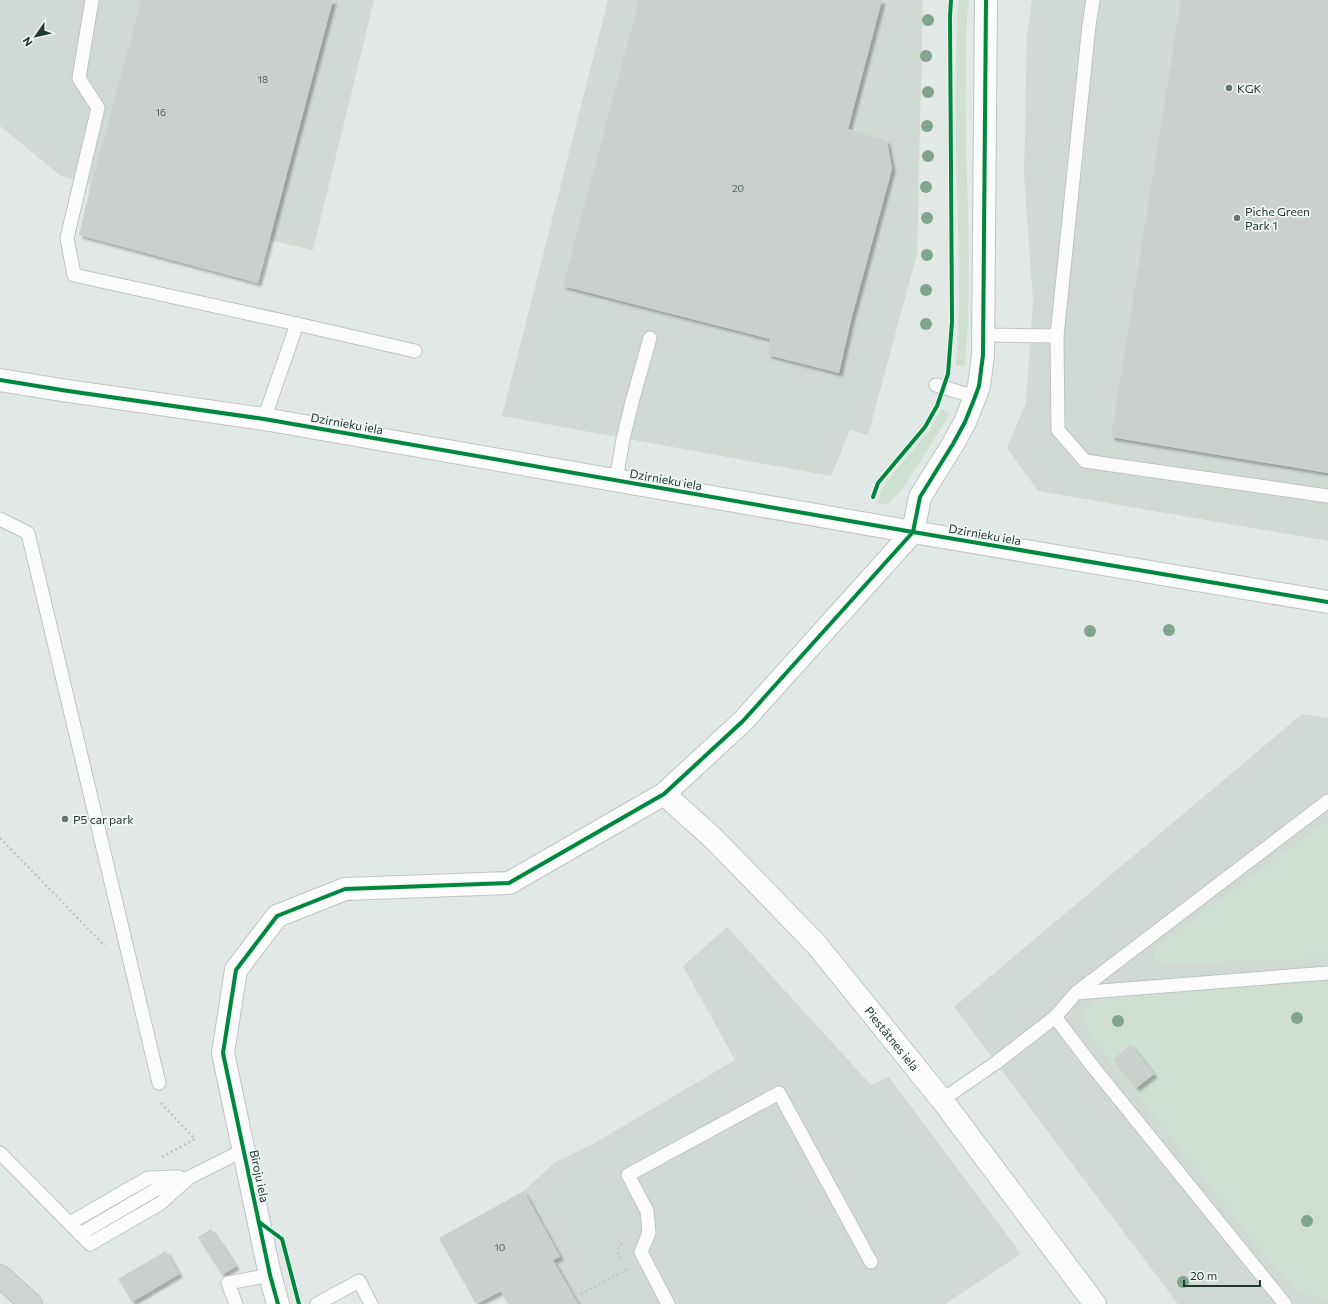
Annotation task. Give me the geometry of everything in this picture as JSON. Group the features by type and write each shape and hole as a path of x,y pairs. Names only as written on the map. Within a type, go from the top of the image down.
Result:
{"main road":[{"path":"0,1276 31,1304"}],"street":[{"path":"664,794 743,721 913,532 920,497 965,422 979,386 983,355 986,0"},
{"name":"Dzirnieku iela","path":"0,380 264,419 616,481 1328,602"},
{"name":"Biroju iela","path":"278,1304 270,1275 223,1053 236,970 277,916 345,889 509,883 664,794"},
{"name":"Piestātnes iela","path":"664,794 714,839 816,944 942,1100 1095,1304"}],"lane":[{"path":"92,0 79,78 98,108 67,238 74,275 415,351"},
{"path":"1093,0 1089,25 1056,336 1058,430 1085,461 1328,496"},
{"path":"264,419 297,324"},
{"path":"983,335 1056,336"},
{"path":"616,481 623,439 650,338"},
{"path":"936,385 975,397"},
{"path":"0,519 28,533 159,1083"},
{"path":"942,1100 997,1062 1055,1017 1076,994 1328,801"},
{"path":"1076,994 1328,973"},
{"path":"1055,1017 1090,1063 1285,1304"},
{"path":"668,1304 641,1252 649,1233 647,1211 628,1175 778,1093 871,1262"},
{"path":"80,1234 155,1190 190,1177 244,1150"},
{"path":"0,1153 90,1244 161,1203 190,1177"},
{"path":"70,1223 148,1178 190,1177"},
{"path":"236,1304 228,1283 270,1275"},
{"path":"317,1304 359,1282 371,1304"}],"path":[{"path":"0,838 106,946"},
{"path":"581,1294 627,1268"}],"shaded area":[{"path":"0,0 374,0 313,250 269,240 258,283 79,235 91,185 61,176 0,126"},
{"path":"608,0 923,0 917,254 868,435 850,430 831,476 502,416"},
{"path":"1032,0 1328,0 1328,541 1038,491 1007,448 1026,403 1033,301 1024,176 1027,33"},
{"path":"1302,714 1328,718 1328,1304 1178,1304 954,1007"},
{"path":"727,927 871,1085 889,1077 1021,1254 945,1304 578,1304 553,1260 560,1256 524,1191 554,1163 593,1144 735,1060 683,966"}],"green space":[{"path":"959,0 969,0 967,28 966,112 969,293 965,365 956,365 959,254 955,107"},
{"path":"941,409 950,414 902,490 890,502 882,505 877,504 882,489 891,476 930,430"},
{"path":"1328,820 1328,958 1164,963 1154,960 1154,951 1170,936"},
{"path":"1328,981 1328,1299 1301,1294 1273,1266 1091,1037 1083,1016 1093,1002 1115,992"}],"building":[{"path":"135,0 333,0 258,283 79,235 91,185 141,2"},
{"path":"639,0 882,0 848,129 887,141 892,169 851,320 839,373 768,355 770,339 563,286"},
{"name":"Piche Green Park 1","path":"1181,0 1328,0 1328,473 1111,437"},
{"path":"1131,1045 1154,1074 1136,1088 1113,1059"},
{"path":"524,1191 560,1257 553,1260 578,1304 508,1304 501,1291 476,1304 439,1238"},
{"path":"211,1229 236,1266 222,1275 198,1237"},
{"path":"166,1251 179,1274 132,1302 118,1279"}],"cycle path":[{"path":"873,497 878,483 925,427 937,406 948,374 952,322 951,0"},
{"path":"278,1304 270,1275 223,1053 236,970 277,916 345,889 509,883 664,794 743,721 913,532 920,497 965,422 979,386 983,355 986,0"},
{"path":"0,380 264,419 913,532 1328,602"},
{"path":"259,1222 282,1239 299,1304"}],"place":[{"name":"KGK","path":"1229,88"},
{"name":"Piche Green Park 1","path":"1237,218"},
{"name":"P5 car park","path":"65,819"}]}
